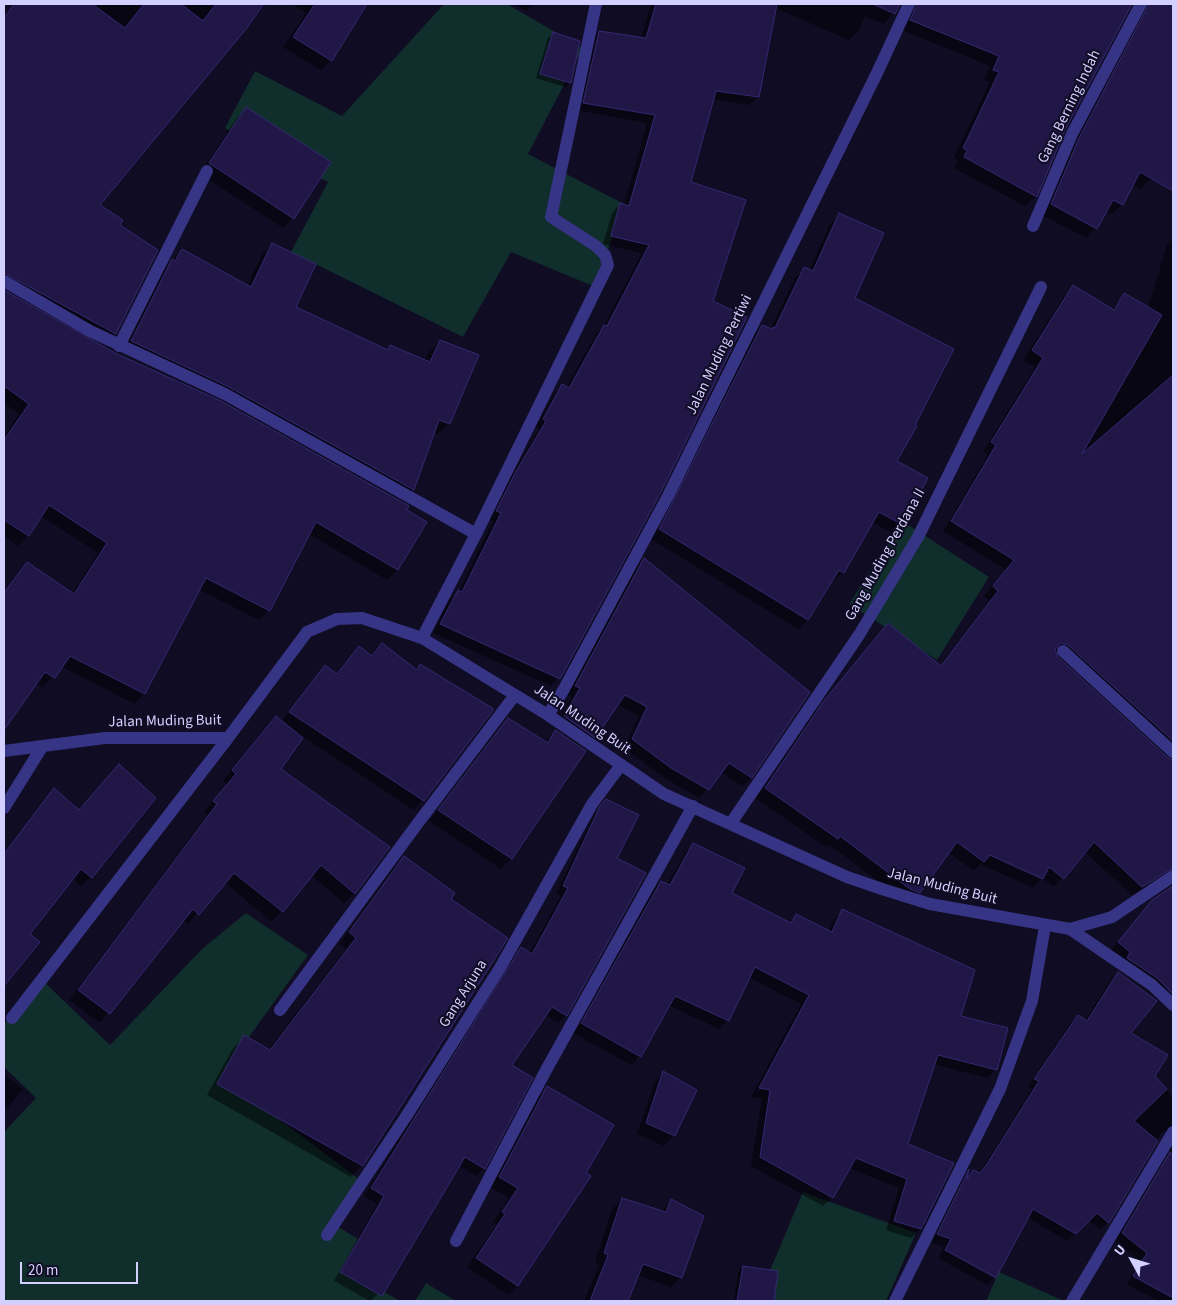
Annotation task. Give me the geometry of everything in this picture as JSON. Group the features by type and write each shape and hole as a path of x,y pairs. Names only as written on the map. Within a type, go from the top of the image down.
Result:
{"street":[{"path":"422,638 476,534 608,265 605,255 596,246 550,217 596,4"},
{"name":"Jalan Muding Pertiwi","path":"548,715 564,689 668,496 877,73 909,4"},
{"name":"Gang Berning Indah","path":"1033,226 1072,134 1140,4"},
{"path":"119,346 207,171"},
{"path":"4,280 119,346 225,394 476,534"},
{"name":"Gang Muding Perdana II","path":"731,823 859,635 918,537 1041,287"},
{"name":"Jalan Muding Buit","path":"4,752 105,738 228,738 307,632 337,619 362,618 422,638 548,715 664,794 847,877 885,890 930,904 1070,930 1112,917 1173,876"},
{"path":"1063,651 1173,752"},
{"path":"280,1010 418,822 515,695"},
{"path":"12,1018 228,738"},
{"path":"4,808 42,747"},
{"name":"Gang Arjuna","path":"327,1235 407,1115 495,976 592,804 621,765"},
{"path":"456,1241 545,1072 693,806"},
{"path":"896,1301 1000,1089 1032,1001 1045,926"},
{"path":"1070,930 1152,985 1173,1005"},
{"path":"1072,1301 1173,1132"}],"green space":[{"path":"444,4 507,4 583,48 528,154 626,205 593,286 511,252 463,337 291,252 328,182 225,128 255,71 342,116"},
{"path":"902,521 989,577 937,660 849,604"},
{"path":"246,913 308,955 221,1076 359,1179 332,1223 381,1253 365,1281 400,1301 4,1301 4,1132 36,1098 4,1067 4,1024 42,980 110,1045 202,949"},
{"path":"803,1192 916,1233 886,1301 757,1301"},
{"path":"999,1272 1064,1301 986,1301"},
{"path":"426,1283 456,1301 415,1301"}],"building":[{"path":"14,4 92,4 125,28 144,4 181,4 203,21 216,4 264,4 246,29 100,205 123,220 120,225 158,250 116,334 4,273 4,18"},
{"path":"315,4 367,4 332,61 293,37"},
{"path":"656,4 777,4 759,97 716,91 691,182 746,200 713,301 747,317 661,492 560,679 440,624 458,590 462,592 501,513 496,511 515,473 546,421 543,419 562,384 569,388 604,325 607,326 649,245 611,236 620,203 629,206 655,115 583,103 599,31 646,38"},
{"path":"873,4 900,4 895,14"},
{"path":"917,4 1132,4 1065,130 1037,197 964,157 967,150 963,148 999,72 993,70 999,56 910,20"},
{"path":"1149,4 1173,4 1173,191 1140,172 1123,205 1113,200 1097,229 1051,204 1079,138"},
{"path":"553,32 580,41 571,83 540,74"},
{"path":"246,107 331,162 294,219 209,163"},
{"path":"839,213 884,233 855,298 954,349 915,425 917,426 897,461 928,478 903,525 879,512 844,573 839,570 808,620 659,529 762,325 772,329 773,327 775,328 804,267 813,271"},
{"path":"272,243 316,264 296,307 388,350 390,345 430,362 440,340 479,355 450,424 439,420 414,490 229,387 131,341 172,259 175,261 182,249 251,287"},
{"path":"1073,285 1114,310 1124,293 1162,315 1082,454 1173,375 1173,741 1068,645 1060,643 1055,650 1058,657 1168,758 1173,760 1173,868 1142,887 1094,842 1064,879 1049,867 1043,879 990,855 984,862 957,842 920,893 910,889 840,836 838,839 765,788 823,702 888,623 941,666 998,591 993,586 1014,560 951,521 996,445 991,442 1043,358 1032,350"},
{"path":"4,290 115,353 221,401 409,506 407,510 427,522 398,570 316,522 270,611 206,578 145,694 70,656 55,678 45,672 4,730 4,593 27,562 74,594 107,543 49,505 29,536 4,520 4,440 29,404 4,386"},
{"path":"644,558 810,692 752,778 729,763 709,790 671,768 632,739 647,707 625,695 595,738 564,716 580,688 575,686"},
{"path":"382,643 417,670 420,664 494,709 424,801 289,712 325,665 337,674 359,646 372,656"},
{"path":"276,716 303,738 281,769 390,847 355,894 321,865 283,912 234,873 199,915 193,909 110,1014 78,990 217,804 213,801 236,774 232,770"},
{"path":"508,718 548,743 555,730 586,751 512,859 438,810"},
{"path":"119,764 156,798 92,878 81,869 30,934 40,942 4,986 4,854 54,788 79,810"},
{"path":"606,799 639,815 617,858 646,873 567,1016 552,1007 512,1065 533,1078 485,1169 465,1157 382,1296 340,1272 384,1196 371,1188 521,947 532,954 568,888 563,886 600,806"},
{"path":"693,843 745,868 732,893 791,923 796,914 832,932 842,909 975,970 961,1016 1008,1028 997,1070 938,1055 908,1144 954,1163 921,1229 894,1221 907,1179 856,1158 833,1198 760,1157 770,1090 759,1088 809,995 755,967 729,1021 675,996 641,1057 581,1023 661,881 670,885"},
{"path":"404,856 455,893 451,899 508,938 363,1166 217,1084 244,1035 270,1050 356,938 349,932"},
{"path":"1173,886 1173,994 1157,978 1127,958 1130,952 1118,942 1152,900"},
{"path":"1118,972 1157,1001 1131,1033 1168,1055 1155,1076 1167,1089 1134,1121 1158,1141 1109,1223 1097,1213 1076,1234 1033,1209 996,1278 945,1250 951,1239 937,1234 969,1169 967,1179 973,1170 980,1173 985,1167 1039,1081 1034,1079 1078,1015 1087,1021"},
{"path":"663,1071 697,1090 675,1136 646,1123"},
{"path":"547,1086 614,1125 586,1173 591,1176 518,1286 476,1258 505,1214 502,1212 518,1188 499,1177"},
{"path":"1170,1152 1173,1155 1173,1298 1133,1276 1147,1253 1122,1233"},
{"path":"622,1198 666,1212 671,1199 704,1216 682,1278 643,1264 628,1301 590,1301 608,1255 604,1253"},
{"path":"743,1266 778,1271 774,1301 737,1301"}]}
